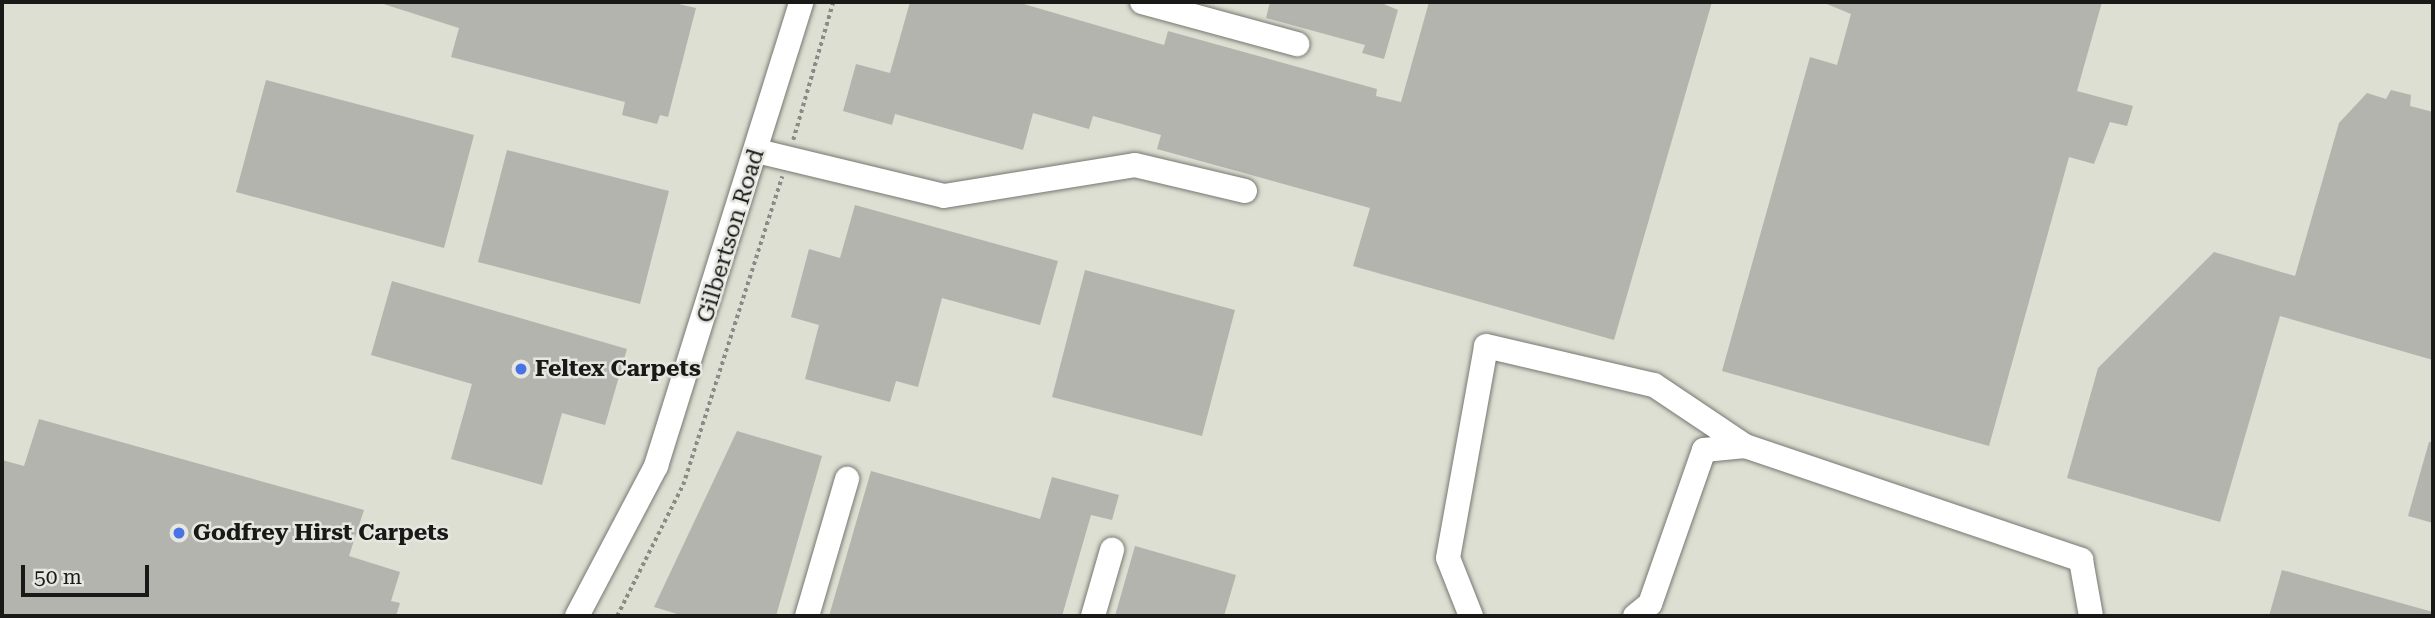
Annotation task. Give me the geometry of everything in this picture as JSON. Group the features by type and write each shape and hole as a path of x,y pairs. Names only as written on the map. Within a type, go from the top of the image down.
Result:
{"street":[{"name":"Gilbertson Road","path":"583,615 656,466 757,151 801,2"},
{"path":"1142,2 1297,44"},
{"path":"757,151 944,196 1135,165 1245,191"},
{"path":"1471,616 1448,558 1486,346 1654,386 1745,446 2081,561 2091,616"},
{"path":"1635,616 1650,604 1704,450 1745,446"},
{"path":"807,616 848,479"},
{"path":"1093,616 1112,550"}],"path":[{"path":"617,616 682,485 788,159 833,2"}],"shaded area":[{"path":"2,2 2433,2 2433,616 2,616"}],"building":[{"path":"377,2 670,2 696,8 668,117 660,115 657,124 622,115 625,102 451,57 459,28"},
{"path":"910,2 1017,2 1164,45 1168,31 1377,89 1376,96 1401,102 1429,2 1712,2 1614,340 1353,266 1370,208 1157,149 1161,135 1093,116 1089,129 1033,113 1023,150 895,114 892,125 843,111 856,64 890,73"},
{"path":"1270,2 1379,2 1398,10 1384,59 1362,53 1365,45 1266,18"},
{"path":"1822,2 2102,2 2077,91 2133,106 2127,126 2110,122 2094,164 2069,157 1989,446 1722,371 1810,57 1837,65 1851,14"},
{"path":"266,80 474,135 444,248 236,192"},
{"path":"2391,90 2411,95 2410,106 2433,112 2433,360 2280,316 2220,522 2067,478 2098,368 2214,252 2295,276 2339,123 2367,93 2386,99"},
{"path":"507,150 669,191 640,304 478,262"},
{"path":"855,205 1058,261 1040,325 942,298 918,387 896,381 890,402 805,379 819,325 791,317 809,249 840,258"},
{"path":"1085,270 1235,310 1202,436 1052,397"},
{"name":"Feltex Carpets","path":"392,281 627,349 605,425 562,413 542,485 451,459 472,384 371,355"},
{"name":"Godfrey Hirst Carpets","path":"39,419 364,510 349,556 400,572 391,601 400,603 396,616 2,616 2,460 24,466"},
{"path":"737,431 822,456 776,616 684,616 654,607"},
{"path":"2429,442 2433,442 2433,523 2408,516"},
{"path":"871,471 1040,519 1052,477 1119,495 1112,520 1091,515 1062,616 829,616"},
{"path":"1135,546 1236,575 1224,616 1115,616"},
{"path":"2282,570 2433,612 2432,616 2269,616"}],"place":[{"name":"Feltex Carpets","path":"521,369"},
{"name":"Godfrey Hirst Carpets","path":"179,533"}]}
